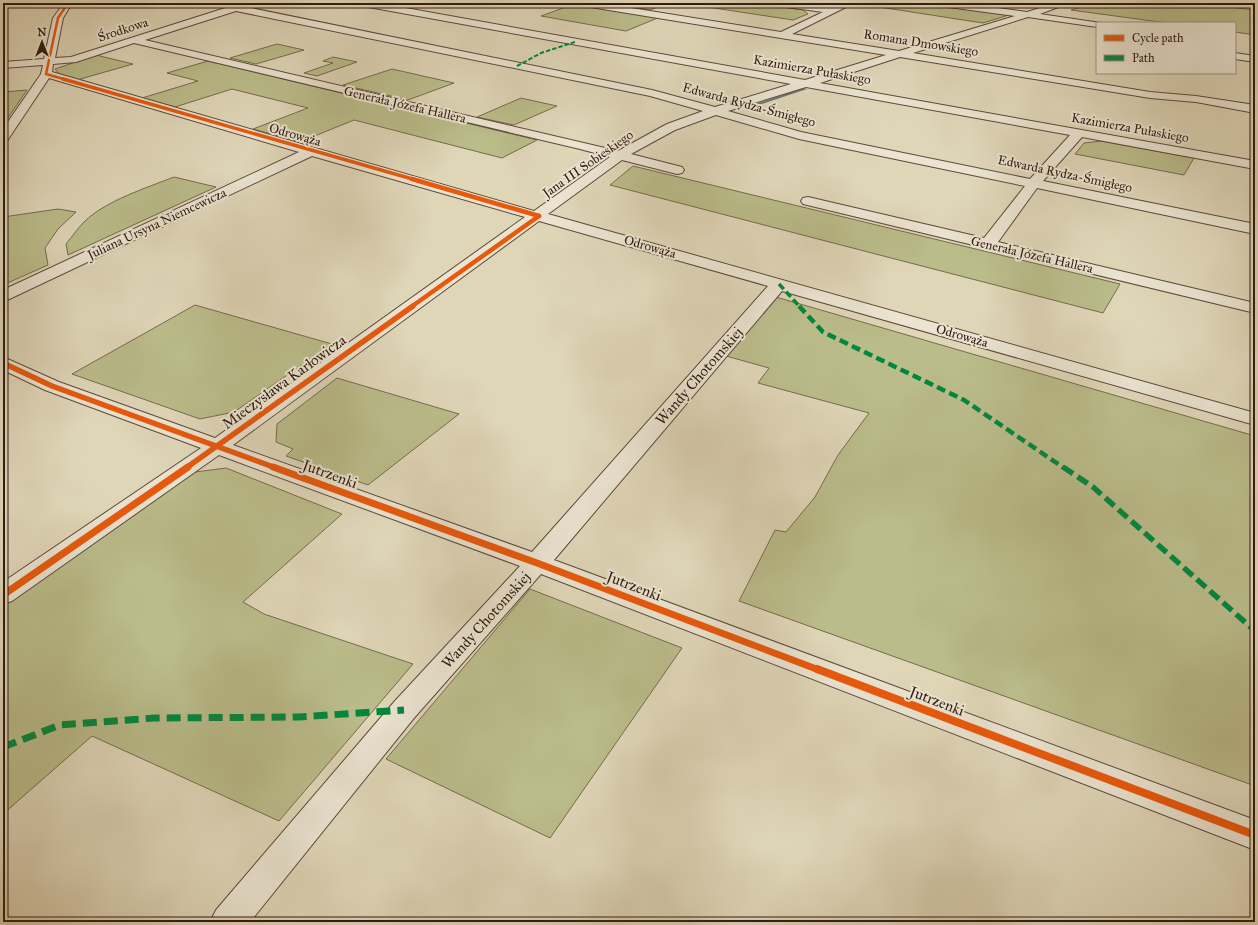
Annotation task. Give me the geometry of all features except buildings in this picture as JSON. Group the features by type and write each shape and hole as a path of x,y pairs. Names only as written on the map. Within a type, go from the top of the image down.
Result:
{"street":[{"path":"3,138 48,68 58,18 68,3"},
{"name":"Środkowa","path":"3,66 48,68 250,3"},
{"name":"Kazimierza Pułaskiego","path":"363,3 1255,165"},
{"name":"Romana Dmowskiego","path":"584,3 784,34 1150,95 1196,99 1255,109"},
{"path":"779,3 833,11"},
{"path":"784,34 850,3"},
{"path":"941,3 1096,24"},
{"name":"Jana III Sobieskiego","path":"539,216 620,156 671,127 713,112 1065,3"},
{"name":"Edwarda Rydza-Śmigłego","path":"236,8 652,93 713,112 800,135 1255,229"},
{"path":"998,23 1021,26"},
{"name":"Generała Józefa Hallera","path":"133,40 676,170"},
{"path":"1236,56 1255,59"},
{"name":"Odrowąża","path":"48,68 311,151 1255,419"},
{"path":"988,244 1034,183 1079,133"},
{"name":"Juliana Ursyna Niemcewicza","path":"3,297 311,151"},
{"name":"Generała Józefa Hallera","path":"808,201 1255,308"},
{"name":"Mieczysława Karłowicza","path":"3,595 216,447 539,216"},
{"name":"Wandy Chotomskiej","path":"228,922 404,710 537,564 779,284"},
{"name":"Jutrzenki","path":"3,363 52,386 537,564 1255,836"}],"green space":[{"path":"577,3 660,17 626,31 541,16"},
{"path":"609,3 667,3 650,10"},
{"path":"681,3 754,3 803,10 808,14 793,20"},
{"path":"931,3 1009,15 983,23 860,4"},
{"path":"1093,3 1196,3 1255,10 1255,35 1236,32 1236,22 1160,22 1071,10"},
{"path":"277,44 304,50 256,64 230,58"},
{"path":"96,55 133,64 77,80 60,75 55,69"},
{"path":"333,57 357,62 317,76 304,73 333,63 323,61"},
{"path":"208,61 537,140 502,158 354,120 300,142 253,129 308,108 232,89 175,107 142,98 198,81 167,73"},
{"path":"392,69 454,83 408,100 343,85"},
{"path":"27,90 3,125 3,92"},
{"path":"521,98 557,106 514,125 477,117"},
{"path":"1101,141 1194,158 1184,175 1075,154 1084,143"},
{"path":"633,166 1120,284 1103,313 610,185"},
{"path":"174,177 216,187 68,255 66,244 81,225 93,214 114,201"},
{"path":"58,209 76,212 58,229 45,248 48,265 3,285 3,217"},
{"path":"776,297 1255,436 1255,786 739,601 775,530 786,532 815,497 838,455 869,413 758,383 769,368 726,356"},
{"path":"195,305 332,344 234,412 200,419 72,374"},
{"path":"337,378 459,414 368,485 286,456 293,449 276,442 277,424"},
{"path":"226,468 342,514 243,602 264,614 413,664 279,821 92,736 3,814 3,603 195,472"},
{"path":"530,589 682,648 550,838 386,759"}],"waterway":[{"path":"745,108 805,89"}],"marked path":[{"path":"517,66 541,53 575,42"},
{"path":"779,284 823,332 964,400 1093,487 1255,631"},
{"path":"3,747 60,725 154,718 299,717 404,710"}],"cycle path":[{"path":"68,3 58,18 46,74 539,216"},
{"path":"3,595 216,447 539,216"},
{"path":"3,363 52,386 537,563 1255,835"}]}
